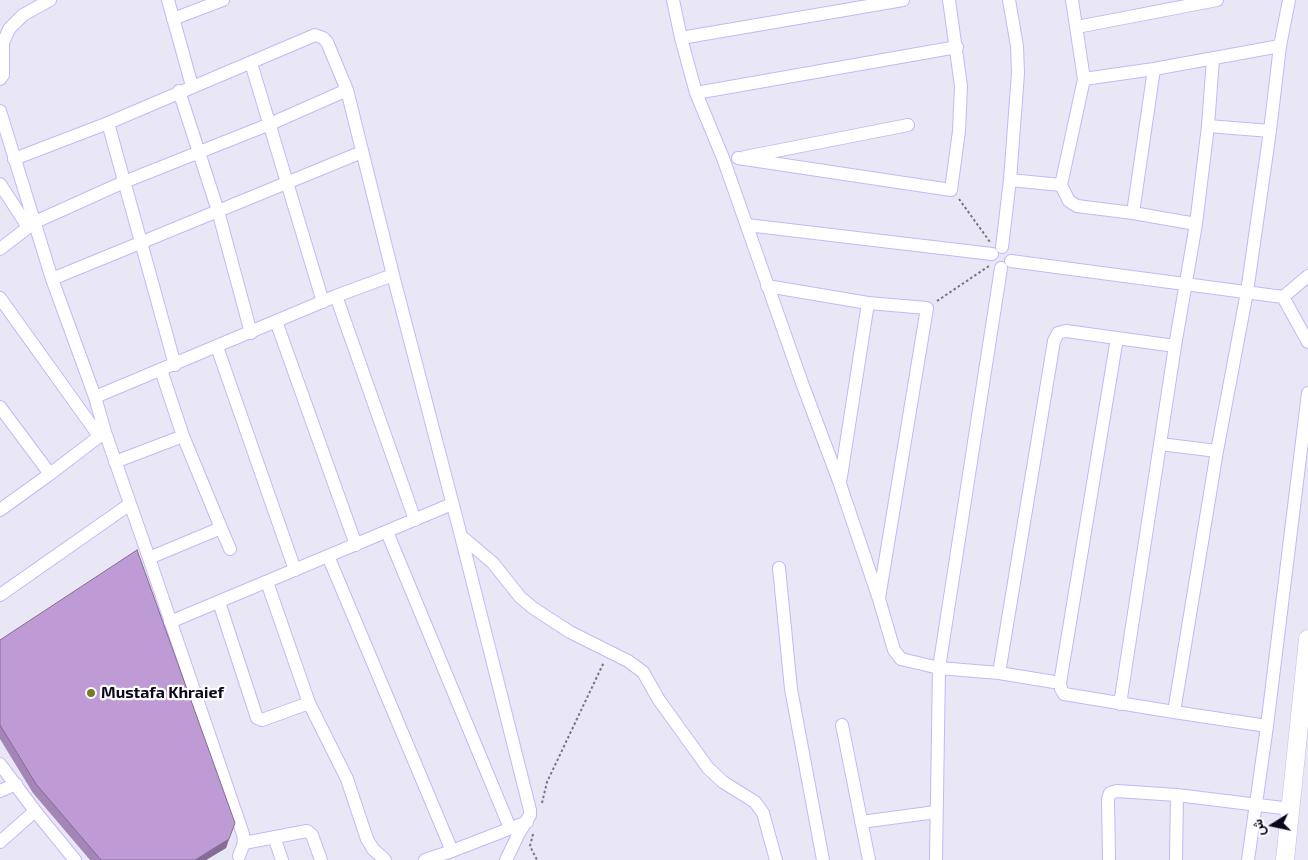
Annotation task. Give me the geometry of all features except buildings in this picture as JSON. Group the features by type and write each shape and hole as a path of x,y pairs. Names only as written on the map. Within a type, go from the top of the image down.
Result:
{"street":[{"path":"0,79 3,75 2,42 9,29 23,15 50,0"},
{"path":"168,0 192,86"},
{"path":"173,19 223,0"},
{"path":"673,0 696,93 747,225 767,286 840,484 879,599 894,650 901,659 939,668 998,673 1060,683"},
{"path":"681,38 903,0"},
{"path":"722,158 738,158 951,190 959,131 961,86 957,47 948,0"},
{"path":"936,860 939,668 1010,180 1018,73 1017,46 1009,0"},
{"path":"1072,0 1084,79 1061,185 1069,201 1077,206 1196,224"},
{"path":"1076,27 1217,0"},
{"path":"1174,712 1216,451 1247,292 1280,46 1289,0"},
{"path":"14,159 108,123 179,91 251,63 315,35 328,42 347,90 530,810 531,824"},
{"path":"1084,79 1154,69 1280,46"},
{"path":"696,93 957,47"},
{"path":"1120,704 1196,224 1208,126 1213,59"},
{"path":"251,63 323,302"},
{"path":"1133,213 1154,69"},
{"path":"0,249 31,224 124,182 270,124 347,90"},
{"path":"179,91 218,211 251,333"},
{"path":"0,111 31,224 95,397 102,434"},
{"path":"108,123 175,365"},
{"path":"738,158 908,125"},
{"path":"1208,126 1270,131"},
{"path":"52,279 362,152"},
{"path":"1010,180 1061,185"},
{"path":"0,184 31,224"},
{"path":"747,225 999,257 1283,297 1308,276"},
{"path":"95,397 336,296 393,275"},
{"path":"767,286 868,303 927,308 879,599"},
{"path":"336,296 415,520"},
{"path":"1283,297 1308,342"},
{"path":"0,298 102,434 115,462 243,834 244,843 238,859"},
{"path":"840,484 868,303"},
{"path":"276,321 356,545"},
{"path":"998,673 1054,341 1058,333 1066,331 1176,346"},
{"path":"1117,338 1060,683 1062,692 1064,694 1120,704 1267,726"},
{"path":"217,347 295,570"},
{"path":"161,370 184,436 230,549"},
{"path":"1248,860 1267,726 1308,393"},
{"path":"0,407 50,474"},
{"path":"0,510 102,434"},
{"path":"115,462 184,436"},
{"path":"1160,444 1216,451"},
{"path":"0,595 130,504"},
{"path":"170,622 452,504"},
{"path":"149,558 221,528"},
{"path":"387,532 510,828"},
{"path":"461,536 493,563 520,597 533,608 570,632 610,651 643,672 659,700 708,768 723,782 755,802 763,812 776,860"},
{"path":"328,556 452,850"},
{"path":"779,568 791,689 823,860"},
{"path":"267,582 309,703 347,779 370,845 385,860"},
{"path":"220,602 257,718 262,720 309,703"},
{"path":"1285,860 1308,639"},
{"path":"842,725 869,860"},
{"path":"0,764 71,859"},
{"path":"0,791 16,784"},
{"path":"1110,860 1108,799 1110,792 1177,794 1291,809"},
{"path":"1176,860 1177,794"},
{"path":"0,842 35,811"},
{"path":"861,822 936,812"},
{"path":"425,860 510,828 531,824"},
{"path":"506,860 519,833 531,824"},
{"path":"244,843 307,831 312,834 321,860"},
{"path":"274,837 282,860"}],"path":[{"path":"927,308 999,257 951,190"},
{"path":"540,810 547,782 610,651"},
{"path":"531,824 530,846 537,860"}],"place":[{"name":"Mustafa Khraief","path":"91,693"}]}
